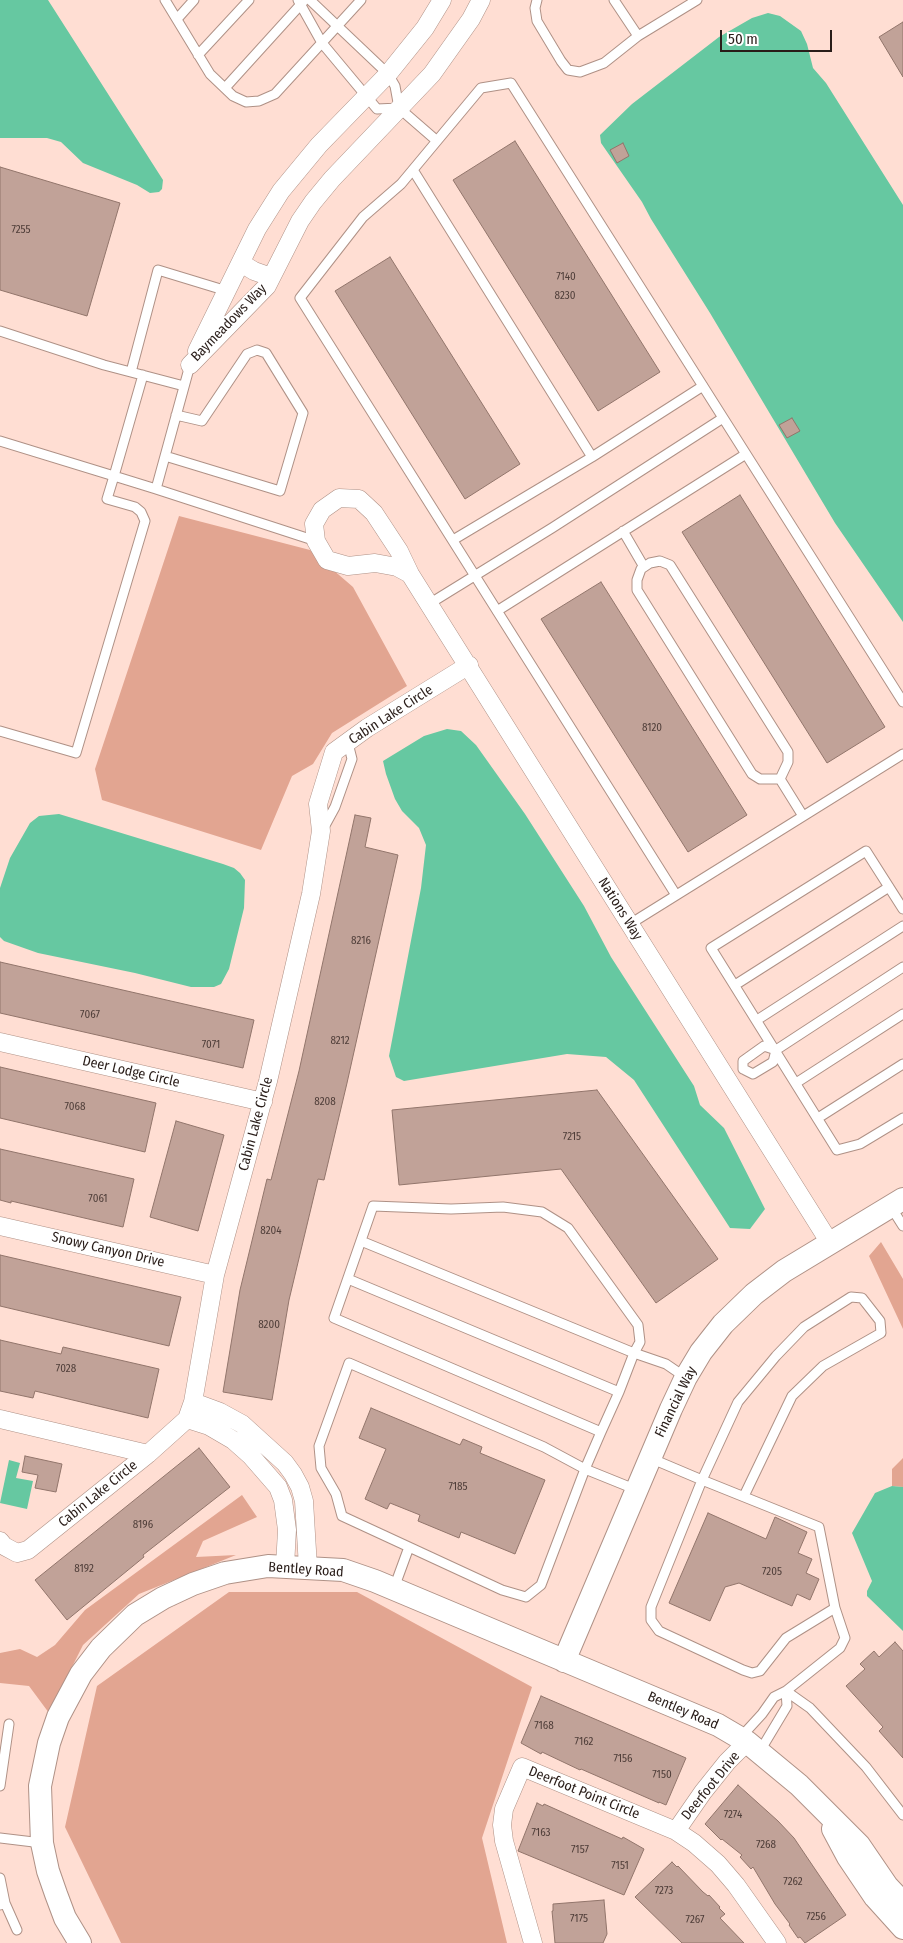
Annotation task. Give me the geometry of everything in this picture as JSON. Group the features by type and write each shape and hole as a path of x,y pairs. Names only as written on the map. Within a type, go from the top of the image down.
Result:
{"street":[{"name":"Baymeadows Way","path":"190,365 257,229 280,191 319,145 388,74 425,28 442,0"},
{"name":"Baymeadows Way","path":"190,365 267,286 300,221 313,202 332,178 432,74 471,19 481,0"},
{"path":"241,263 254,271 271,277"},
{"name":"Nations Way","path":"316,541 314,524 322,510 339,498 359,498 374,513 399,551 410,574 469,665 830,1243"},
{"path":"316,541 327,560 348,566 375,564 397,566 410,574"},
{"name":"Cabin Lake Circle","path":"0,1541 4,1546 17,1553 28,1550 148,1454 187,1419 193,1402 215,1275 263,1102 310,894 321,831 318,804 334,752 367,728 469,665"},
{"name":"Deer Lodge Circle","path":"0,1042 263,1102"},
{"name":"Financial Way","path":"564,1661 686,1377 702,1352 723,1324 754,1294 784,1271 897,1203"},
{"name":"Snowy Canyon Drive","path":"0,1226 215,1275"},
{"path":"193,1402 220,1412 242,1424 285,1463 293,1474 300,1487 304,1501 308,1567"},
{"path":"187,1419 214,1428 232,1439 251,1456 278,1487 287,1530 285,1566"},
{"path":"1,1422 148,1454"},
{"name":"Bentley Road","path":"80,1943 65,1918 48,1871 42,1843 40,1786 49,1743 62,1708 82,1674 101,1648 135,1615 162,1598 225,1573 268,1566 343,1570 394,1588 718,1725 749,1744 799,1785 859,1845 888,1886 903,1903"},
{"name":"Deerfoot Drive","path":"676,1831 727,1762 749,1744"},
{"name":"Deerfoot Point Circle","path":"533,1943 504,1841 502,1825 504,1809 522,1767 676,1831 694,1843 718,1864 778,1943"},
{"name":"Bentley Road","path":"822,1808 848,1857 875,1897 903,1928"}],"lane":[{"path":"165,0 210,74 233,96 246,102 259,101 275,94 361,0"},
{"path":"177,19 194,0"},
{"path":"198,55 248,0"},
{"path":"310,0 388,74 395,86 399,108 437,141"},
{"path":"537,0 535,8 537,21 568,70 580,72 604,63 638,36 697,0"},
{"path":"614,0 638,36"},
{"path":"225,88 301,2 322,43 377,109 399,108"},
{"path":"676,895 300,298 363,216 401,184 481,88 511,83 903,702"},
{"path":"413,170 592,456"},
{"path":"131,372 158,270 227,290"},
{"path":"0,332 143,376 184,386"},
{"path":"165,456 280,491 303,414 266,353 257,350 247,354 202,421 176,415"},
{"path":"156,489 190,365"},
{"path":"0,732 76,753 145,521 141,512 135,507 108,499 143,376"},
{"path":"453,540 703,386"},
{"path":"429,604 723,418"},
{"path":"0,441 316,541"},
{"path":"497,611 746,454"},
{"path":"623,531 644,567"},
{"path":"660,561 670,565 788,752 788,762 780,779 760,779 752,774 637,590 637,580 641,569 650,563 660,561"},
{"path":"630,924 903,754"},
{"path":"780,779 803,816"},
{"path":"903,909 866,851 711,948 837,1150 860,1144 903,1118"},
{"path":"735,985 889,887"},
{"path":"757,1020 903,926"},
{"path":"743,1069 753,1074 773,1062 776,1050 903,967"},
{"path":"796,1083 903,1014"},
{"path":"743,1069 743,1061 764,1046 776,1050"},
{"path":"818,1118 903,1064"},
{"path":"727,1079 743,1069"},
{"path":"897,1203 903,1226"},
{"path":"601,1432 334,1318 373,1206 451,1209 503,1208 542,1212 568,1228 638,1325 640,1342 601,1432 586,1469 540,1585 526,1596 502,1590 342,1516 336,1494 321,1468 319,1446 349,1363 544,1447 586,1469 637,1490"},
{"path":"361,1241 634,1353 666,1364 686,1377"},
{"path":"348,1279 619,1392"},
{"path":"744,1496 792,1396 824,1366 881,1333 880,1321 862,1298 852,1297 804,1327 776,1356 738,1402 702,1480 651,1607 651,1620 659,1631 752,1673 760,1671 786,1638 835,1608"},
{"path":"650,1458 819,1527 835,1608 845,1638 840,1648 786,1691 774,1697 762,1714 749,1744"},
{"path":"394,1588 409,1547"},
{"path":"749,1744 787,1706 786,1691"},
{"path":"786,1691 810,1708 866,1766 903,1815"},
{"path":"0,1786 9,1724"},
{"path":"0,1838 42,1843"},
{"path":"0,1878 3,1904 17,1930"}],"shaded area":[{"path":"0,0 48,0 163,180 162,189 159,192 150,193 137,185 83,163 61,142 47,138 0,138"},
{"path":"768,13 780,16 801,31 807,44 813,68 826,83 903,205 903,622 835,523 642,202 601,143 600,135 632,104 719,37 752,18"},
{"path":"179,516 310,550 353,587 407,686 332,733 313,764 292,776 261,850 102,800 95,769"},
{"path":"447,729 461,731 476,745 525,814 584,906 611,957 694,1086 700,1105 724,1128 765,1209 750,1229 730,1228 634,1080 606,1057 567,1054 404,1081 396,1077 389,1056 421,888 426,845 419,828 402,811 395,799 383,761 424,736"},
{"path":"59,814 223,864 234,868 240,873 245,880 244,908 229,969 221,984 214,987 191,987 135,973 38,953 4,941 0,937 0,888 10,858 30,823 39,816"},
{"path":"881,1242 903,1279 903,1329 869,1256"},
{"path":"903,1458 903,1487 892,1486 892,1469"},
{"path":"9,1460 20,1463 16,1478 33,1481 27,1509 0,1503"},
{"path":"892,1486 903,1487 903,1631 867,1596 867,1591 872,1581 852,1533 875,1493"},
{"path":"242,1495 257,1517 203,1541 196,1557 236,1555 139,1594 83,1645 49,1713 29,1686 0,1683 0,1653 20,1649 37,1657 55,1645 85,1610"},
{"path":"229,1592 357,1592 532,1687 482,1838 507,1943 121,1943 65,1827 97,1686"}],"building":[{"path":"903,22 903,77 879,37"},
{"path":"515,141 660,372 598,411 453,180"},
{"path":"623,143 629,156 617,163 610,150"},
{"path":"0,167 120,203 87,316 0,290"},
{"path":"390,257 520,464 465,499 335,291"},
{"path":"792,418 800,431 787,438 779,425"},
{"path":"740,495 885,727 827,763 682,532"},
{"path":"601,582 747,815 688,852 541,619"},
{"path":"355,815 371,818 365,847 398,855 347,1083 324,1180 318,1179 289,1300 272,1400 223,1392 240,1290 267,1179 271,1180 299,1071"},
{"path":"0,962 254,1020 243,1068 0,1013"},
{"path":"0,1067 156,1103 145,1152 0,1118"},
{"path":"597,1090 718,1259 656,1303 561,1169 399,1185 392,1110"},
{"path":"176,1121 224,1135 198,1231 150,1217"},
{"path":"0,1149 134,1179 123,1227 0,1200"},
{"path":"0,1255 181,1297 169,1346 0,1306"},
{"path":"0,1340 61,1354 63,1347 159,1369 148,1418 35,1391 33,1398 0,1391"},
{"path":"371,1408 460,1445 463,1439 482,1447 480,1453 545,1480 515,1554 461,1532 459,1538 418,1521 420,1515 390,1503 387,1509 365,1499 386,1449 359,1438"},
{"path":"199,1448 230,1487 143,1555 144,1557 67,1620 35,1580"},
{"path":"25,1456 62,1464 56,1492 35,1488 38,1475 22,1472"},
{"path":"708,1513 766,1539 775,1517 807,1532 798,1553 812,1559 806,1573 819,1579 810,1600 797,1594 792,1606 739,1583 725,1587 710,1621 669,1603"},
{"path":"895,1642 903,1651 903,1758 879,1731 883,1727 846,1686 865,1669 860,1664 874,1651 879,1657"},
{"path":"541,1696 686,1758 666,1805 580,1770 542,1752 541,1754 521,1743"},
{"path":"738,1785 794,1838 846,1915 805,1943 800,1937 798,1938 789,1925 753,1867 751,1869 740,1857 742,1855 721,1840 705,1824"},
{"path":"537,1803 543,1806 544,1804 622,1839 623,1837 644,1849 624,1895 518,1851"},
{"path":"672,1862 720,1907 725,1914 720,1918 744,1943 682,1943 635,1897"},
{"path":"604,1900 607,1934 603,1943 555,1943 553,1904"}]}
